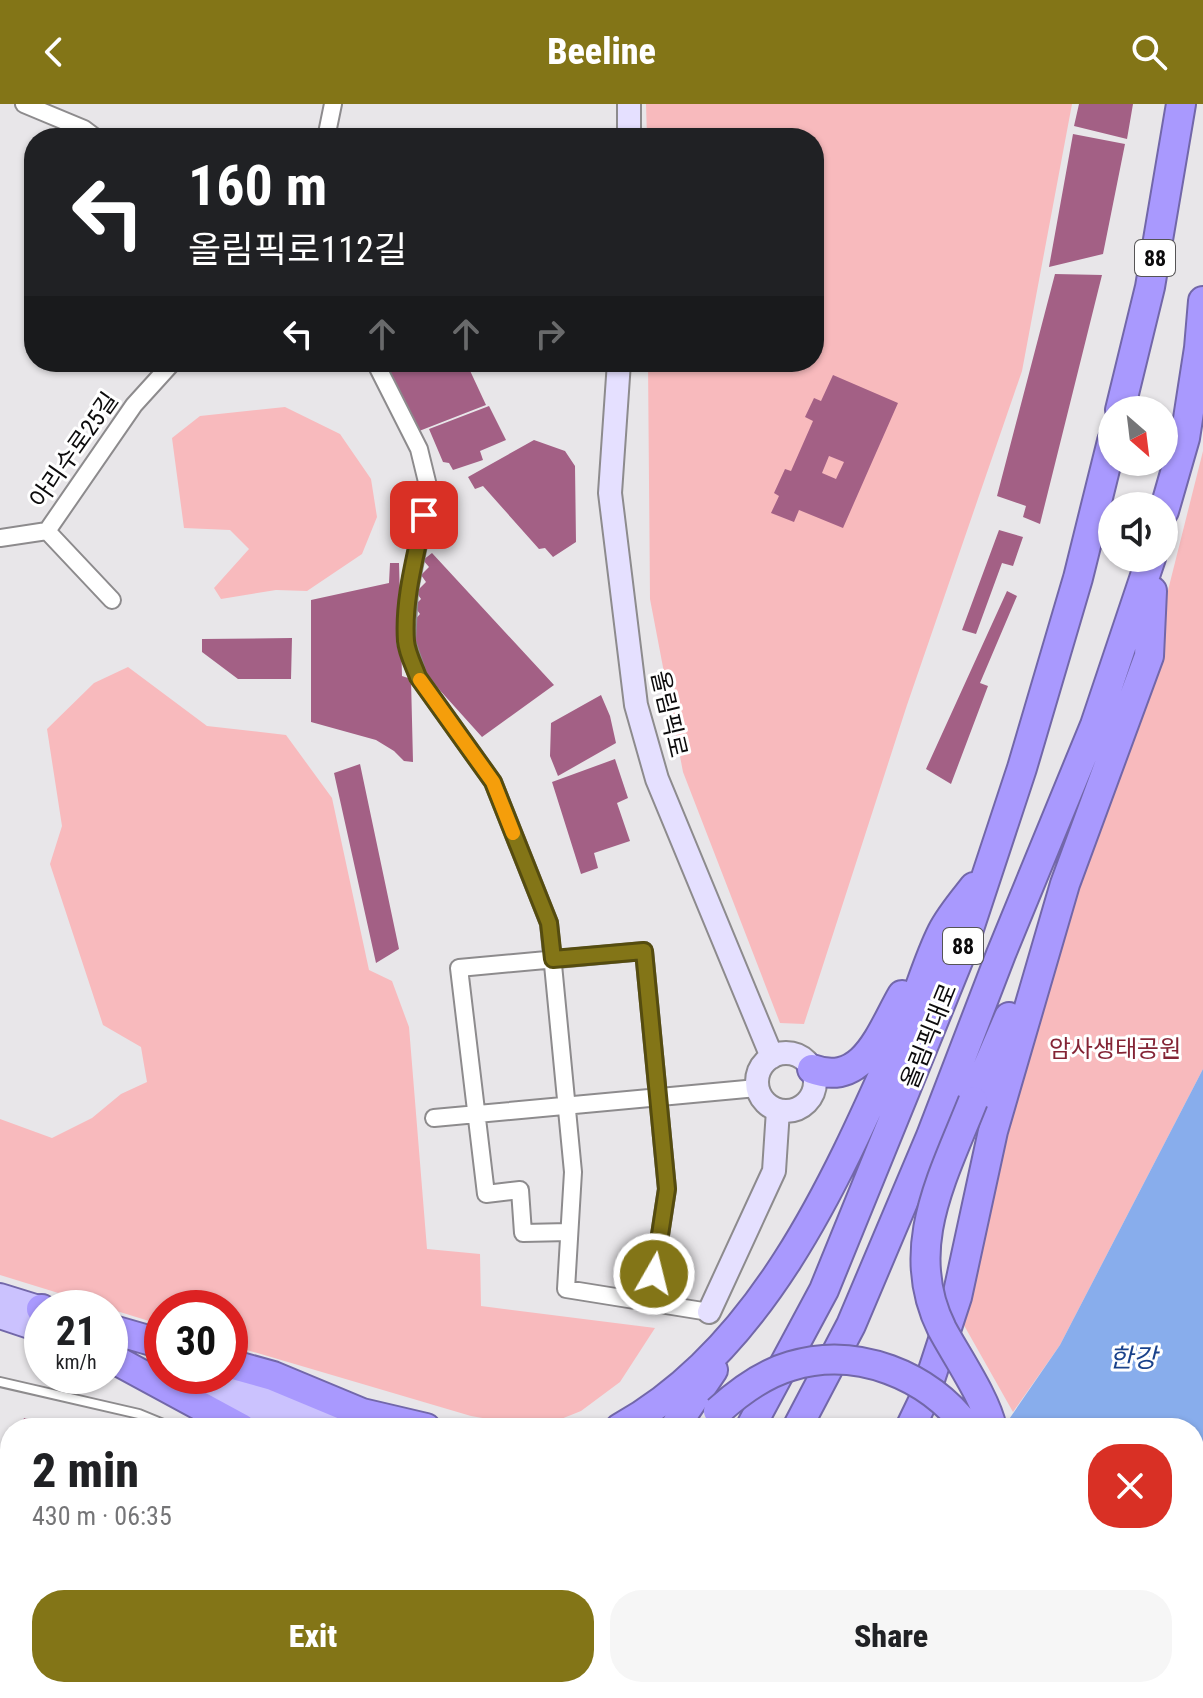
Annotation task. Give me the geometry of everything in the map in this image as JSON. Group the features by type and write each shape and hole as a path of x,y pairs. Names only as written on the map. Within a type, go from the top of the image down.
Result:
{"highway":[{"name":"88","path":"1123,396 1150,287 1181,104"},
{"path":"1169,492 1185,438 1203,301"},
{"name":"올림픽대로","path":"755,1418 824,1290 960,956 1022,768 1078,578 1103,476"},
{"name":"올림픽대로","path":"802,1418 851,1325 931,1136 1001,954 1095,725 1147,572"},
{"path":"987,1418 933,1309 925,1263 929,1215 973,1101 1065,884 1149,656 1152,572"},
{"path":"812,1069 823,1073 840,1073 864,1060 919,964 991,864"},
{"path":"915,1418 957,1297 993,1131 1065,884"},
{"path":"681,1418 785,1266 836,1179 906,1024 943,930"},
{"path":"638,1418 655,1409 723,1344 753,1309"},
{"path":"714,1418 741,1391 790,1366 815,1360 845,1360 879,1366 914,1381 960,1418"},
{"path":"128,1366 223,1418"},
{"path":"248,1369 273,1376 362,1413 383,1418"}],"main road":[{"path":"629,104 629,128"},
{"name":"올림픽로","path":"618,372 610,493 636,705 657,779 772,1057"},
{"path":"789,1053 806,1061 812,1069 815,1087 806,1103 790,1111 778,1110 764,1102 757,1088 760,1070 772,1057 789,1053"},
{"path":"709,1312 774,1171 778,1110"},
{"path":"0,1296 24,1306"},
{"path":"0,1316 24,1315"},
{"path":"248,1389 319,1418"},
{"path":"215,1394 274,1418"}],"street":[{"path":"24,104 82,128"},
{"path":"328,128 333,104"},
{"name":"아리수로25길","path":"0,538 47,531 134,405 164,372"},
{"path":"380,372 419,449 429,490 409,590 406,642 412,663 418,677 493,782 549,923 573,1172 566,1289 709,1312"},
{"name":"아리수로25길","path":"47,531 112,600"},
{"path":"569,1232 523,1233 520,1190 486,1194 459,968 644,951 667,1189 650,1302"},
{"path":"434,1118 757,1088"}],"lane":[{"path":"0,1382 149,1418"}],"green space":[{"path":"646,104 1072,104 1022,371 907,705 804,1024 780,1023 683,772 650,599 648,372 824,372 824,128 647,128"},
{"path":"285,407 340,434 371,479 377,517 362,554 307,591 276,590 221,599 214,588 249,549 230,530 184,528 172,438 200,416"},
{"name":"암사생태공원","path":"1203,451 1203,1069 1060,1345 1013,1412 961,1320 974,1281 1025,1042 1151,658 1173,572 1178,572 1178,551"},
{"path":"128,667 207,726 286,735 332,798 369,970 392,981 409,1027 427,1249 480,1254 481,1306 655,1328 620,1382 581,1411 564,1418 482,1418 248,1350 248,1290 144,1290 144,1319 128,1315 128,1290 49,1290 0,1275 0,1119 52,1138 92,1118 121,1094 147,1082 141,1047 103,1025 50,864 62,826 47,729 94,683"}],"water":[{"name":"한강","path":"1203,1069 1203,1418 1010,1418 1060,1345"}],"building":[{"path":"1079,104 1133,104 1127,139 1074,126"},
{"path":"1073,134 1125,144 1103,254 1049,267"},
{"path":"1055,274 1102,275 1040,524 1023,517 1026,506 997,496"},
{"path":"386,372 471,372 486,405 414,433"},
{"path":"833,375 898,403 843,528 799,510 794,522 771,513 779,496 774,493 785,469 791,471 813,421 805,417 814,398 821,401","holes":["829,456 844,462 836,479 822,473"]},
{"path":"489,406 506,440 480,451 483,460 453,470 449,463 443,462 429,429"},
{"path":"534,440 565,451 575,466 576,542 553,557 545,548 539,549 483,486 475,489 468,477"},
{"path":"999,530 1023,537 1013,566 1002,563 976,634 962,630"},
{"path":"432,553 554,685 482,737 413,658 412,623 420,614 414,606 421,599 416,592 426,582 421,575 429,567 423,560"},
{"path":"390,563 399,563 402,676 411,679 413,762 404,761 376,740 311,722 311,600 389,583"},
{"path":"1007,591 1017,596 980,683 988,686 951,784 926,769"},
{"path":"292,638 291,679 238,679 202,652 202,639"},
{"path":"601,695 616,743 558,776 550,756 551,723"},
{"path":"615,759 628,798 617,803 630,841 594,853 598,868 581,874 552,782"},
{"path":"360,764 399,949 376,963 334,773"}],"slow traffic":[{"path":"420,680 493,782 513,833"}],"route":[{"path":"424,515 409,590 406,642 412,663 418,677 493,782 549,923 553,959 644,951 667,1189 654,1274"}]}
